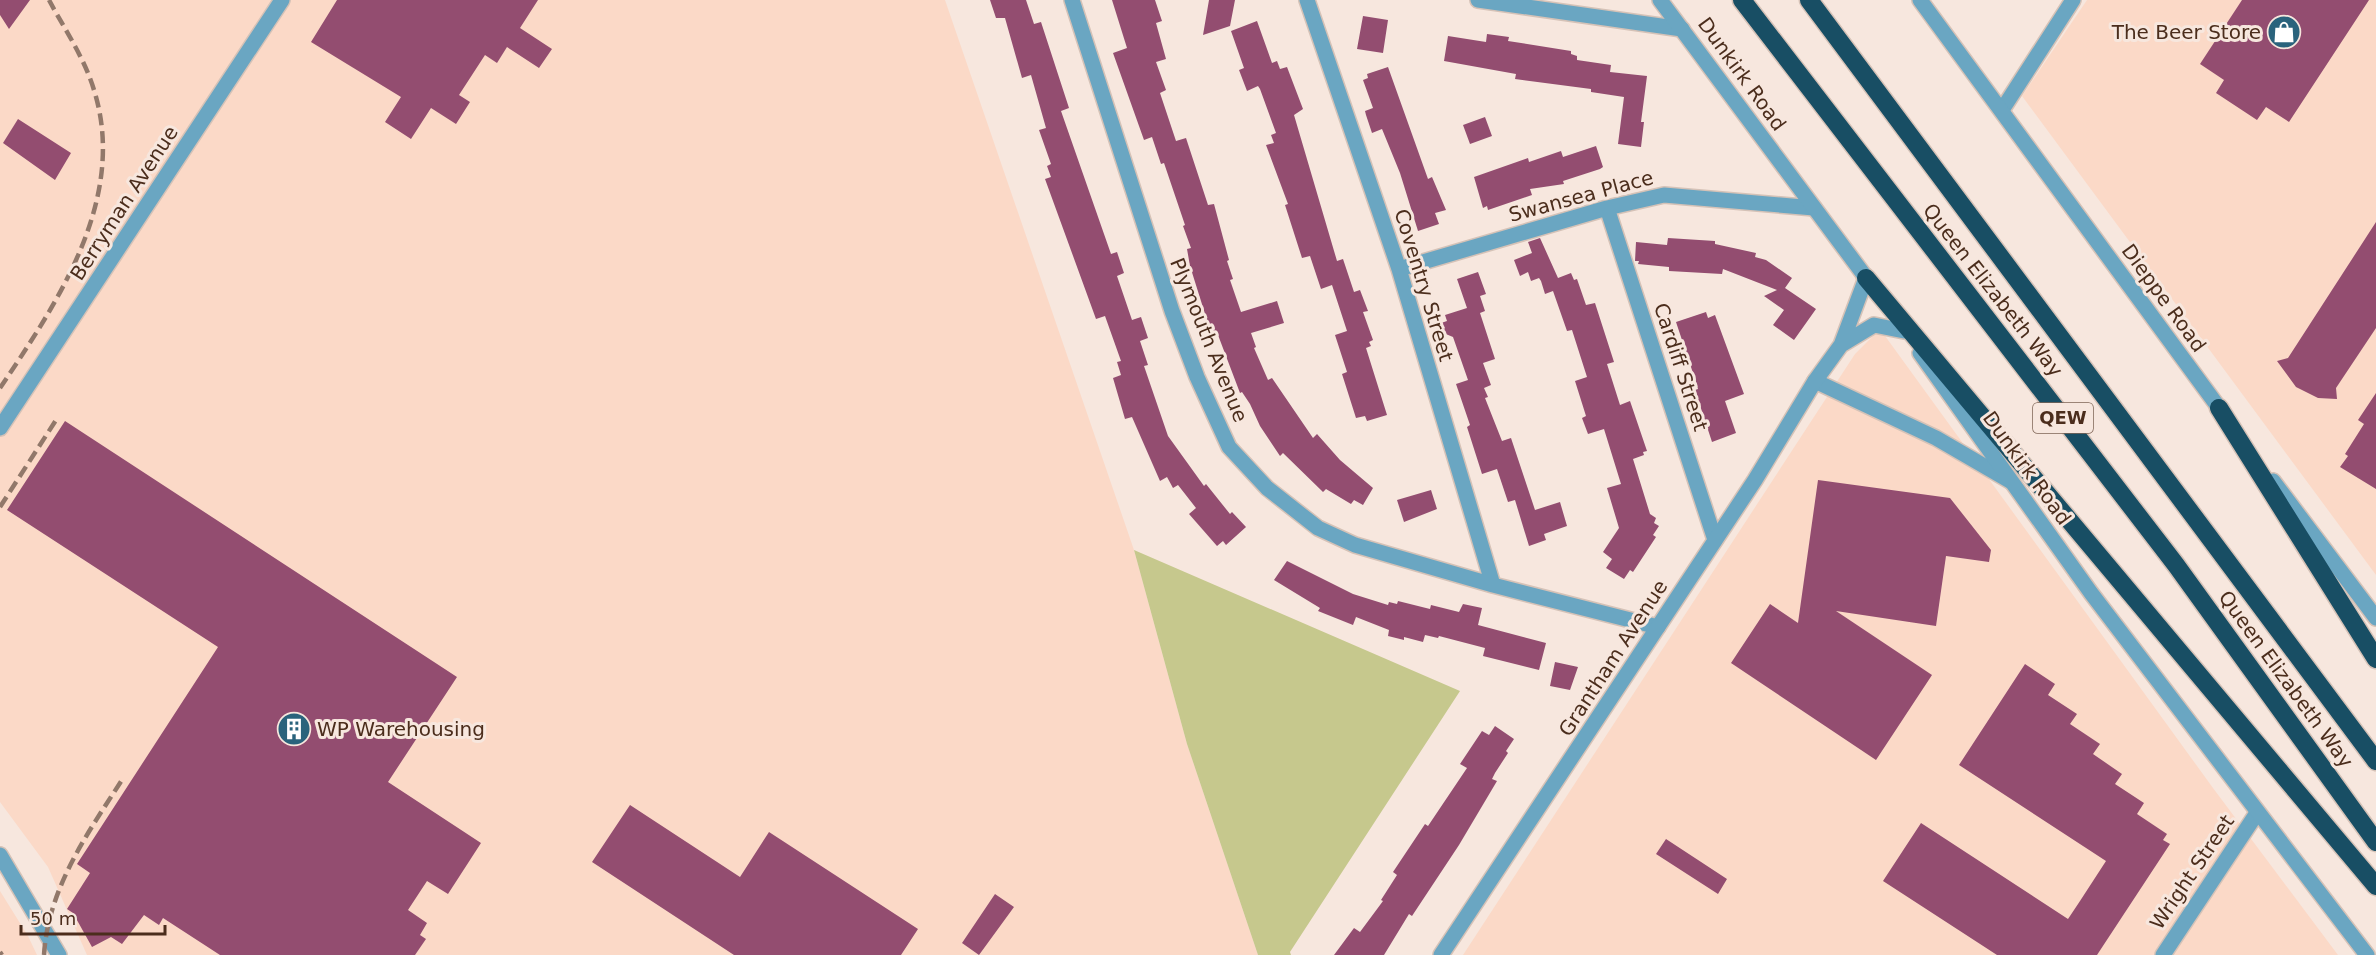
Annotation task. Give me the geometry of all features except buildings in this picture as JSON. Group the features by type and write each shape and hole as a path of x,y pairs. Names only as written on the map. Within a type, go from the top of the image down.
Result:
{"highway":[{"name":"Queen Elizabeth Way","path":"1742,0 2176,565 2376,842"},
{"name":"Queen Elizabeth Way","path":"1809,0 2376,761"},
{"path":"1866,278 2376,886"},
{"path":"1904,331 1920,342"},
{"path":"2219,408 2376,659"}],"street":[{"name":"Berryman Avenue","path":"0,428 282,0"},
{"name":"Plymouth Avenue","path":"1072,0 1172,310 1197,377 1229,447 1267,488 1318,528 1355,545 1493,585 1658,627"},
{"name":"Coventry Street","path":"1307,0 1399,269 1493,585"},
{"path":"1478,0 1682,28"},
{"name":"Dunkirk Road","path":"1660,0 1866,278 2010,481 2257,813 2367,955"},
{"name":"Dieppe Road","path":"1920,0 2376,618"},
{"path":"2002,110 2073,0"},
{"name":"Swansea Place","path":"1399,269 1607,208 1664,195 1814,208"},
{"name":"Cardiff Street","path":"1607,208 1715,540"},
{"name":"Grantham Avenue","path":"1441,955 1715,540 1815,381 1841,345 1866,278"},
{"name":"Grantham Avenue","path":"1841,345 1874,325 1904,331"},
{"path":"1815,381 1936,438 2010,481"},
{"name":"Wright Street","path":"2163,955 2257,813"},
{"path":"0,855 59,955"}],"shaded area":[{"path":"0,0 945,0 1134,550 1187,744 1258,955 87,955 48,867 0,802"},
{"path":"2087,0 2376,0 2376,575 2022,96"},
{"path":"1880,329 2213,788 2338,955 1463,955 1855,354"},
{"path":"0,891 28,936 37,955 0,955"}],"green space":[{"path":"1134,550 1460,691 1290,952 1291,955 1258,955 1187,744"}],"railway":[{"path":"0,388 44,320 82,247 94,209 102,170 102,130 94,90 80,55 49,0"},
{"path":"0,507 58,417"},
{"path":"44,955 47,931 61,885 83,842 122,780"}],"place":[{"name":"The Beer Store","path":"2284,32"},
{"name":"WP Warehousing","path":"294,729"}]}
